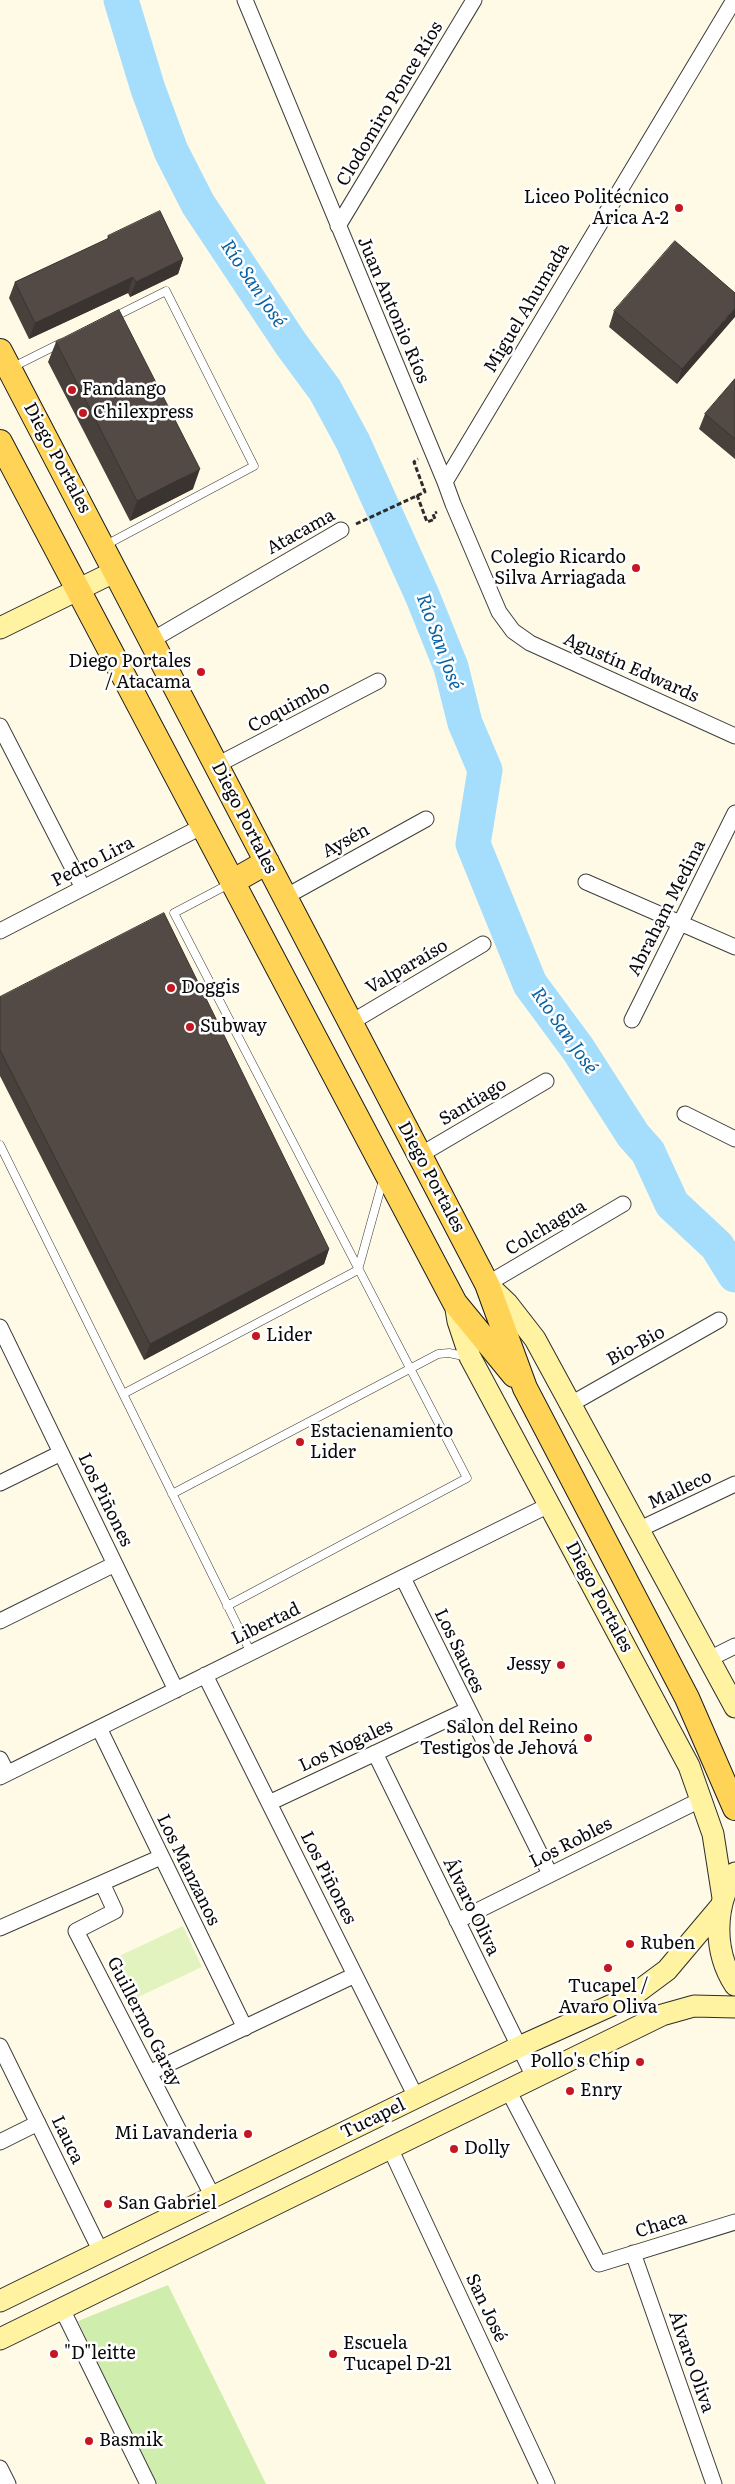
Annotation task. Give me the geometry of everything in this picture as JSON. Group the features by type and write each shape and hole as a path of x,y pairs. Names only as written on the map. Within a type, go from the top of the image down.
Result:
{"main road":[{"name":"Diego Portales","path":"5,360 487,1284 525,1388 687,1698 735,1808"},
{"name":"Diego Portales","path":"0,442 455,1303 525,1388"},
{"path":"0,628 116,571"},
{"path":"232,882 267,862"},
{"name":"Diego Portales","path":"487,1284 521,1319 572,1404 735,1707"},
{"name":"Diego Portales","path":"455,1303 458,1321 470,1358 690,1766 713,1834 722,1902"},
{"path":"734,1875 722,1902 719,1938 723,1960 735,1985"},
{"name":"Tucapel","path":"0,2301 100,2250 213,2197 518,2047 604,2010 644,1989 673,1963 722,1902"},
{"name":"Tucapel","path":"0,2340 662,2015 694,2006 735,2007"}],"street":[{"name":"Juan Antonio Ríos","path":"245,0 453,504 499,612 513,631"},
{"name":"Clodomiro Ponce Ríos","path":"338,226 474,0"},
{"name":"Miguel Ahumada","path":"445,482 734,0"},
{"name":"Atacama","path":"152,640 341,530"},
{"name":"Agustín Edwards","path":"513,631 530,643 735,736"},
{"name":"Coquimbo","path":"217,765 378,681"},
{"path":"0,726 83,888"},
{"name":"Abraham Medina","path":"632,1020 735,813"},
{"name":"Aysén","path":"284,896 426,819"},
{"name":"Pedro Lira","path":"0,931 203,826"},
{"path":"586,882 735,947"},
{"name":"Valparaíso","path":"350,1023 483,944"},
{"name":"Santiago","path":"420,1155 546,1081"},
{"path":"685,1114 735,1139"},
{"name":"Colchagua","path":"487,1284 623,1204"},
{"name":"Bio-Bio","path":"572,1404 720,1320"},
{"name":"Los Piñones","path":"0,1327 4,1345 61,1453 176,1690"},
{"path":"0,1483 61,1453"},
{"name":"Malleco","path":"640,1529 735,1484"},
{"name":"Libertad","path":"4,1775 549,1505"},
{"path":"0,1621 115,1564"},
{"name":"Los Sauces","path":"403,1578 550,1874"},
{"path":"709,1658 735,1646"},
{"name":"Los Piñones","path":"205,1675 416,2097"},
{"name":"Los Nogales","path":"269,1803 467,1710"},
{"name":"Los Manzanos","path":"99,1728 245,2028"},
{"name":"Álvaro Oliva","path":"374,1754 534,2077"},
{"path":"0,1759 4,1775"},
{"name":"Los Robles","path":"457,1921 702,1799"},
{"path":"0,1928 161,1857"},
{"name":"Guillermo Garay","path":"102,1883 115,1912 76,1931 213,2197"},
{"path":"149,2073 355,1975"},
{"name":"Lauca","path":"0,2046 100,2250"},
{"name":"Chaca","path":"508,2090 599,2264 735,2222"},
{"path":"0,2142 38,2123"},
{"name":"San José","path":"390,2148 547,2484"},
{"name":"Álvaro Oliva","path":"633,2253 714,2484"},
{"path":"62,2309 148,2484"},
{"path":"0,2468 8,2484"}],"lane":[{"path":"103,546 254,466 166,291 105,321"},
{"path":"5,360 70,338"},
{"path":"227,1606 467,1478 174,913 232,882"},
{"path":"0,1145 251,1653"},
{"path":"123,1394 358,1270 385,1170"},
{"path":"172,1494 444,1353 470,1358"}],"path":[{"name":"Atacama","path":"341,530 417,495 427,522 435,519 434,514 453,504"}],"green space":[{"path":"183,1926 202,1967 134,1999 115,1958"},
{"path":"168,2285 266,2484 155,2484 78,2321"}],"building":[{"path":"160,211 183,259 136,282 133,277 35,323 15,282 109,238 108,236"},
{"path":"675,241 735,293 735,308 682,369 614,311"},
{"path":"119,310 200,469 137,501 56,342"},
{"path":"735,379 735,439 705,414"},
{"path":"164,913 329,1249 150,1344 0,1050 0,997"}],"waterway":[{"name":"Río San José","path":"121,0 148,89 171,151 198,204 291,344 325,390 353,442 422,595 451,667 465,723 485,770 473,844 530,984 578,1049 633,1135 648,1152 672,1204 717,1246 735,1275"}],"place":[{"name":"Liceo Politécnico Arica A-2","path":"679,208"},
{"name":"Fandango","path":"72,390"},
{"name":"Chilexpress","path":"83,413"},
{"name":"Colegio Ricardo Silva Arriagada","path":"636,568"},
{"name":"Diego Portales / Atacama","path":"201,672"},
{"name":"Doggis","path":"171,988"},
{"name":"Subway","path":"190,1027"},
{"name":"Lider","path":"256,1336"},
{"name":"Estacienamiento Lider","path":"300,1442"},
{"name":"Jessy","path":"561,1665"},
{"name":"Salon del Reino Testigos de Jehová","path":"588,1738"},
{"name":"Ruben","path":"630,1944"},
{"name":"Tucapel / Avaro Oliva","path":"608,1968"},
{"name":"Pollo's Chip","path":"640,2062"},
{"name":"Enry","path":"570,2091"},
{"name":"Mi Lavanderia","path":"248,2134"},
{"name":"Dolly","path":"454,2149"},
{"name":"San Gabriel","path":"108,2204"},
{"name":"\"D\"leitte","path":"54,2354"},
{"name":"Escuela Tucapel D-21","path":"333,2354"},
{"name":"Basmik","path":"89,2441"}]}
